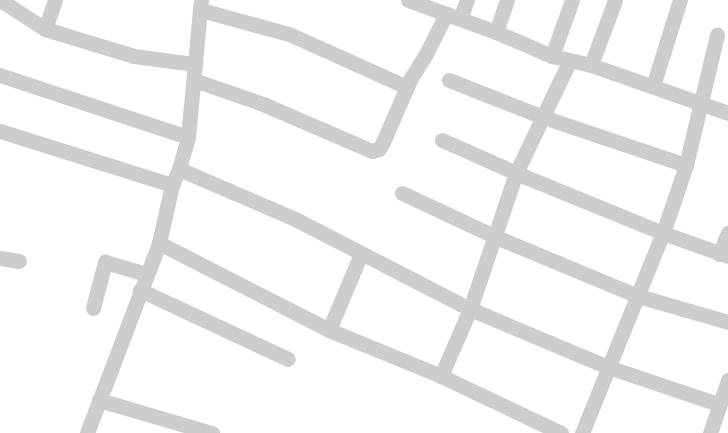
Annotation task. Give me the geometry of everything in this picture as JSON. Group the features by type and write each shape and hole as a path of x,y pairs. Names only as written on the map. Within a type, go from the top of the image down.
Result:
{"street":[{"path":"0,0 45,29 134,56 195,64"},
{"path":"45,29 55,0"},
{"path":"408,0 496,32 552,56 592,65 728,114"},
{"path":"194,80 263,104 372,151 379,149 407,87 453,16 467,0"},
{"path":"496,32 507,0"},
{"path":"552,56 572,0"},
{"path":"592,65 615,0"},
{"path":"653,86 680,0"},
{"path":"87,433 159,243 172,185 180,169 188,137 201,5 289,34 407,87"},
{"path":"586,432 608,368 663,233 686,165 718,35"},
{"path":"441,376 470,310 516,173 570,60"},
{"path":"0,75 188,137"},
{"path":"449,80 543,117 686,165"},
{"path":"0,131 172,185"},
{"path":"442,140 516,173 663,233 724,255 728,233"},
{"path":"180,169 295,219 470,310 608,368 718,404"},
{"path":"402,193 496,237 638,296 728,322"},
{"path":"159,243 330,330 441,376 561,433"},
{"path":"330,330 361,254"},
{"path":"0,258 19,261"},
{"path":"93,308 105,262 146,274"},
{"path":"140,290 288,359"},
{"path":"710,433 718,404 728,380"},
{"path":"99,400 212,433"}]}
